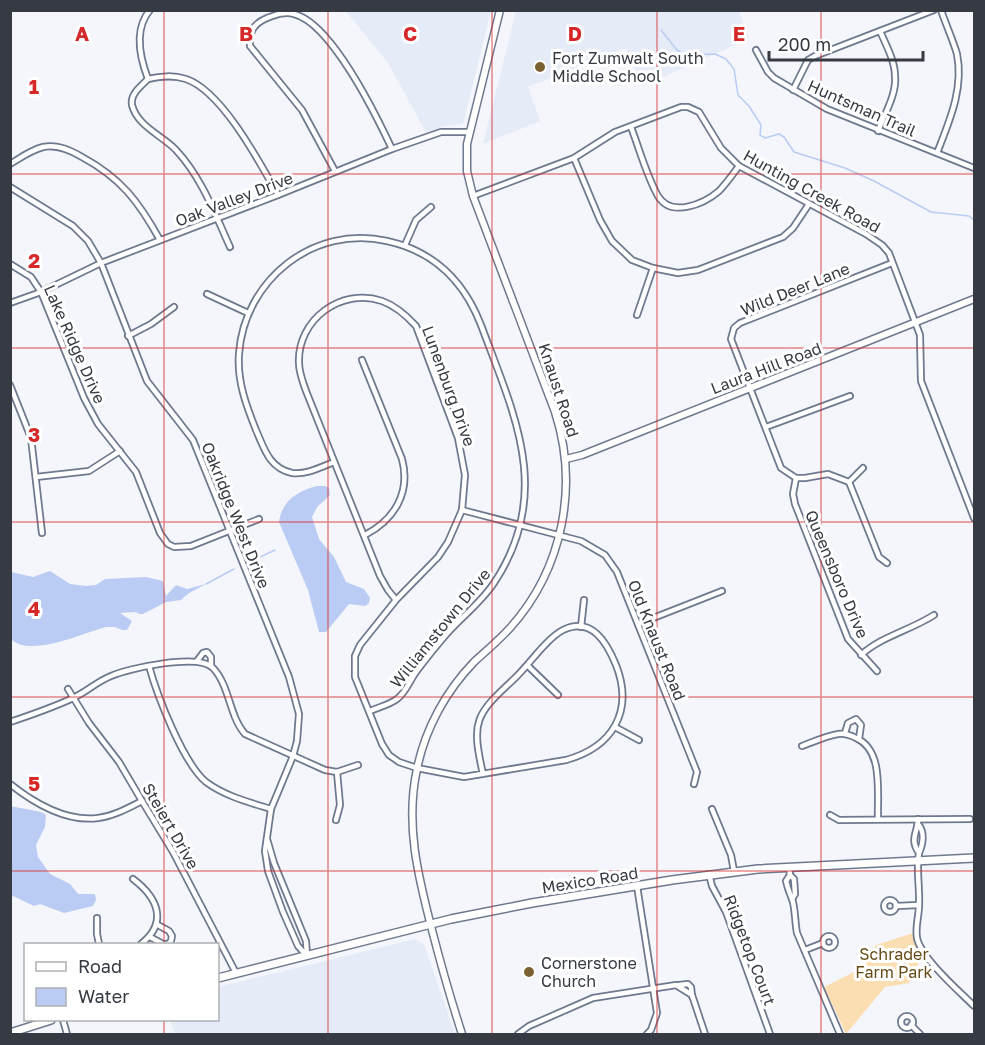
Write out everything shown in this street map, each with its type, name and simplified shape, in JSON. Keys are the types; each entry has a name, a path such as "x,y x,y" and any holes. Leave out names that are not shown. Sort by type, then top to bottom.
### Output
{"main road":[{"name":"Knaust Road","path":"462,1035 430,925 418,874 413,843 412,808 417,768 430,728 441,705 466,671 526,609 547,570 559,535 566,499 566,459 558,421 473,196 466,165 469,132 500,10"},
{"name":"Laura Hill Road","path":"566,459 582,455 975,299"},
{"name":"Mexico Road","path":"219,978 512,907 709,874 918,857 975,858"},
{"path":"12,1030 47,1021"}],"street":[{"path":"148,79 140,59 139,39 146,15 150,10"},
{"path":"793,90 808,60 934,10"},
{"path":"937,153 951,117 958,90 956,52 941,10"},
{"path":"335,171 302,110 250,46 249,34 257,23 268,17 293,13 306,19 317,28 350,70 375,112 392,149"},
{"path":"878,131 896,78 894,66 880,31"},
{"name":"Huntsman Trail","path":"756,50 768,72 793,90 827,109 975,168"},
{"path":"230,247 204,189 176,150 141,121 134,112 131,101 136,90 148,79 174,76 188,80 214,100 247,141 278,195"},
{"name":"Hunting Creek Road","path":"473,196 574,158 615,132 681,107 694,108 706,120 721,148 739,166 882,244 889,253 916,324 921,345 919,362 921,381 975,518"},
{"path":"631,127 658,196 668,206 684,208 710,197 719,191 739,166"},
{"name":"Oak Valley Drive","path":"10,303 41,292 101,263 392,149 441,132 459,130 469,132"},
{"path":"10,165 42,147 61,147 77,154 102,168 117,180 144,211 160,240"},
{"path":"574,158 600,220 612,241 632,260 653,268 678,273 698,270 764,245 788,233 809,204"},
{"name":"Oakridge West Drive","path":"10,187 73,226 88,241 101,263 147,381 193,440 289,677 296,700 299,725 293,756 271,809 265,851 268,871 292,935 307,956"},
{"path":"405,245 416,220 431,207"},
{"name":"Williamstown Drive","path":"334,462 309,472 290,472 277,467 266,454 245,401 239,372 241,337 248,313 266,282 280,268 312,248 354,237 377,238 405,245 442,267 459,285 474,308 513,411 520,436 525,483 520,525 504,567 482,599 441,640 400,696 370,711"},
{"name":"Wild Deer Lane","path":"750,388 732,345 734,328 740,323 892,263"},
{"name":"Lake Ridge Drive","path":"10,264 31,277 41,292 84,398 98,424 136,472 160,533 168,544 180,548 191,546 259,519"},
{"path":"637,315 653,268"},
{"path":"207,294 248,313"},
{"name":"Lunenburg Drive","path":"396,600 385,586 364,536 301,379 298,365 301,343 311,323 329,307 354,298 382,301 406,315 416,326 458,438 463,458 462,510 454,530 438,556 377,621 355,656 356,677 382,744 389,755 399,762 464,777 580,756 604,741 615,727"},
{"path":"128,336 174,308"},
{"path":"362,360 402,459 404,471 401,497 392,515 382,525 364,536"},
{"path":"10,385 31,438 42,533"},
{"path":"750,388 781,468 796,478 828,474 849,482 879,557 887,563"},
{"path":"766,428 850,396"},
{"path":"36,477 89,471 120,451"},
{"path":"849,482 863,468"},
{"name":"Queensboro Drive","path":"796,478 793,494 795,504 848,639 877,671"},
{"name":"Old Knaust Road","path":"462,510 581,541 605,555 617,572 698,772 694,783"},
{"path":"638,624 722,591"},
{"path":"581,627 584,600"},
{"path":"861,655 880,642 917,627 934,615"},
{"path":"483,774 477,747 478,721 486,706 528,666 553,637 563,630 581,627 592,630 605,641 622,686 622,705 615,727 639,740"},
{"path":"197,661 203,653 207,652 211,657 211,666"},
{"path":"10,723 74,698 111,675 149,666 197,661 211,666 219,678 239,726 245,734 313,766 337,772 357,765"},
{"path":"149,666 182,751 196,772 224,792 271,809"},
{"path":"528,666 558,695"},
{"name":"Steiert Drive","path":"68,689 89,723 119,762 173,852 236,973"},
{"path":"845,733 848,723 856,719 861,725 860,739"},
{"path":"802,746 845,733 860,739 871,749 876,764 878,819"},
{"path":"336,820 340,805 337,772"},
{"path":"10,784 45,806 80,817 100,818 142,801"},
{"path":"712,809 731,855 734,871"},
{"path":"830,815 839,820 970,819"},
{"path":"918,821 914,830 918,857 919,905 916,928 918,944 926,957 975,1006"},
{"name":"Oakridge West Drive","path":"267,836 274,863 306,941 307,956"},
{"path":"789,867 790,875 786,881 792,899 794,921 840,1035"},
{"name":"Ridgetop Court","path":"709,874 712,886 726,912 770,1035"},
{"path":"133,879 151,894 156,907 156,924 150,937 143,943"},
{"path":"637,886 657,1013 647,1035"},
{"path":"896,906 919,905"},
{"path":"98,918 99,943"},
{"path":"156,924 169,931 172,936 171,942 167,943"},
{"path":"150,937 161,943"},
{"path":"805,950 824,943"},
{"path":"518,1035 529,1026 585,1001 679,985 692,996 705,1035"},
{"path":"911,1025 920,1035"}],"shaded area":[{"path":"346,11 491,11 463,124 445,126 426,132 388,63"},
{"name":"Fort Zumwalt South Middle School","path":"516,11 739,11 749,39 642,86 626,48 528,87 540,121 483,144"},
{"path":"415,939 424,944 455,1034 175,1034 170,1021 219,1021 219,987"}],"green space":[{"name":"Schrader Farm Park","path":"913,933 922,956 909,983 885,987 846,1034 824,987 862,968 876,945"}],"water":[{"path":"317,486 329,488 330,495 317,507 312,517 319,539 334,557 346,582 364,589 370,598 369,603 365,606 349,604 326,632 319,632 308,590 279,522 287,502 297,494"},
{"path":"50,571 70,584 86,586 96,585 105,579 146,577 163,581 166,596 176,585 187,589 206,584 181,600 166,602 143,614 120,613 132,621 127,630 106,627 43,645 20,644 11,639 11,572 33,577"},
{"path":"10,806 46,815 45,827 36,845 38,857 50,874 70,884 78,894 95,894 96,900 93,906 64,913 40,904 34,906 11,895"}],"waterway":[{"path":"661,30 677,50 685,55 715,54 726,59 734,69 738,95 749,106 761,125 760,135 765,138 779,134 784,137 794,152 845,168 931,212 969,216 974,220"},
{"path":"252,561 275,550"},
{"path":"206,584 234,569"}],"place":[{"name":"Fort Zumwalt South Middle School","path":"540,67"},
{"name":"Cornerstone Church","path":"529,972"}]}
